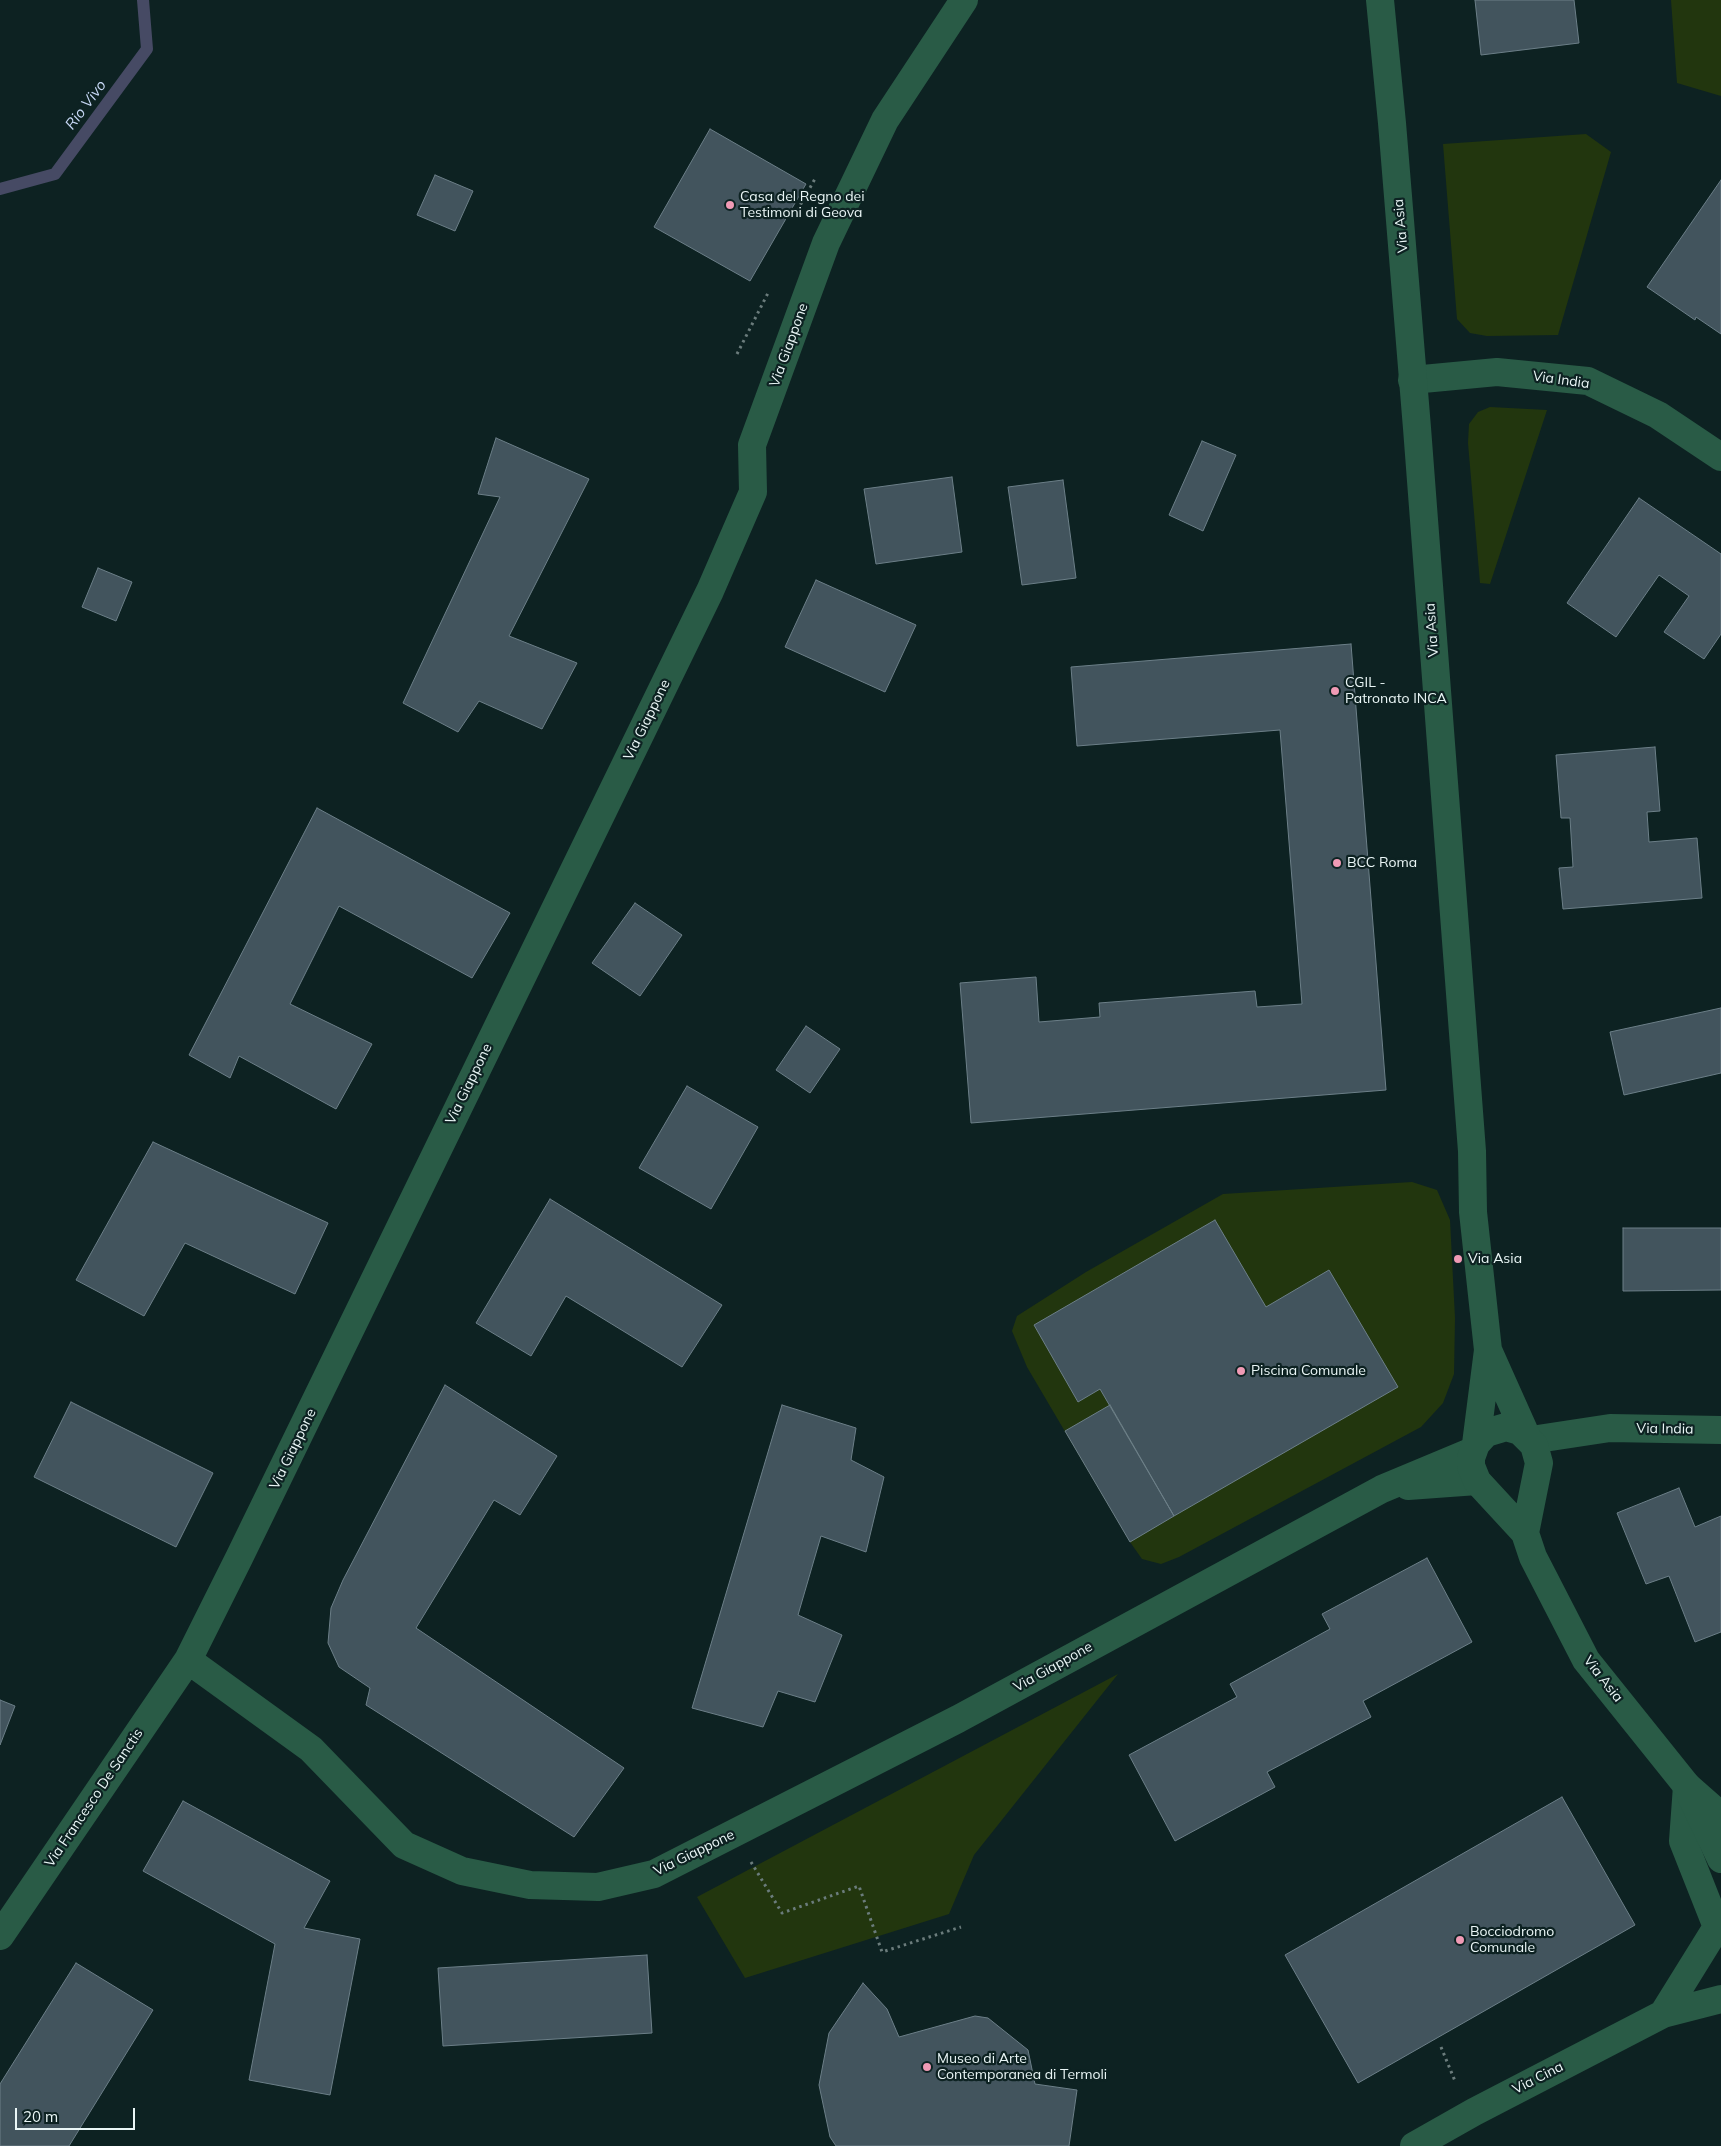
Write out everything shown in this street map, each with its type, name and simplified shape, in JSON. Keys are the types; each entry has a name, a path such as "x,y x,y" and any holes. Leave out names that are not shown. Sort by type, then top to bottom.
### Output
{"street":[{"name":"Via Giappone","path":"964,0 886,120 826,243 752,446 753,492 710,591 188,1660 311,1748 404,1844 462,1871 530,1885 598,1887 654,1874 958,1719 1382,1489 1474,1447"},
{"name":"Via Asia","path":"1380,0 1392,123 1472,1151 1473,1212 1488,1350 1471,1466 1479,1483 1525,1533"},
{"name":"Via India","path":"1412,380 1497,372 1588,381 1658,415 1721,457"},
{"name":"Via Asia","path":"1488,1350 1533,1452 1525,1533 1533,1557 1586,1660 1686,1786 1721,1816"},
{"path":"1474,1447 1486,1433 1499,1428 1513,1429 1533,1452 1529,1484 1514,1494 1497,1494 1479,1483"},
{"name":"Via India","path":"1533,1452 1610,1428 1721,1430"},
{"name":"Via Giappone","path":"1382,1489 1479,1483"},
{"name":"Via Francesco De Sanctis","path":"0,1936 188,1660"},
{"name":"Via Asia","path":"1686,1786 1721,1859"},
{"path":"1663,2014 1717,1927 1683,1841 1686,1786"},
{"name":"Via Cina","path":"1414,2146 1474,2112 1663,2014 1721,1999"}],"path":[{"path":"750,1860 782,1913 859,1886 882,1952 961,1927"},
{"path":"1441,2047 1453,2077"}],"green space":[{"path":"1671,0 1721,0 1721,96 1677,83"},
{"path":"1586,134 1611,152 1558,335 1487,336 1470,333 1457,319 1443,144"},
{"path":"1490,407 1547,410 1490,584 1480,583 1468,443 1469,424 1478,412"},
{"name":"Piscina Comunale","path":"1412,1182 1437,1190 1450,1220 1455,1318 1454,1374 1443,1403 1421,1427 1179,1557 1161,1564 1142,1559 1130,1542 1027,1367 1012,1331 1017,1316 1086,1272 1223,1194"},
{"path":"1118,1674 974,1855 949,1914 745,1978 697,1897"}],"building":[{"path":"1475,0 1574,0 1579,43 1481,55"},
{"name":"Casa del Regno dei Testimoni di Geova","path":"710,129 806,184 750,281 654,227"},
{"path":"435,175 473,191 455,231 417,215"},
{"path":"1721,180 1721,334 1696,317 1695,320 1647,287"},
{"path":"496,438 589,479 509,636 577,663 542,729 479,701 458,732 403,703 500,497 478,494"},
{"path":"1202,441 1236,455 1203,531 1169,515"},
{"path":"952,477 962,552 876,564 864,489"},
{"path":"1063,480 1076,578 1022,585 1008,487"},
{"path":"1639,498 1721,554 1721,634 1704,659 1664,632 1689,596 1659,575 1616,637 1567,603"},
{"path":"98,568 132,582 116,621 82,607"},
{"path":"816,580 916,625 885,692 785,647"},
{"path":"1351,644 1386,1090 971,1123 960,983 1036,977 1039,1022 1100,1017 1099,1003 1255,991 1257,1007 1302,1004 1280,730 1077,746 1071,667"},
{"path":"1655,747 1660,811 1647,812 1649,842 1697,838 1702,898 1563,909 1559,868 1573,867 1570,818 1561,818 1556,755"},
{"path":"317,808 510,913 472,978 339,906 290,1004 372,1044 336,1109 239,1056 230,1078 189,1055"},
{"path":"635,903 682,935 640,996 592,963"},
{"path":"1721,1008 1721,1073 1624,1095 1610,1032"},
{"path":"806,1026 840,1049 810,1093 776,1070"},
{"path":"687,1086 758,1127 711,1209 639,1168"},
{"path":"153,1142 328,1223 295,1294 185,1243 144,1316 76,1280"},
{"path":"550,1199 722,1305 682,1367 566,1296 531,1356 476,1323"},
{"path":"1215,1220 1266,1307 1329,1270 1398,1387 1174,1516 1100,1389 1078,1402 1034,1325"},
{"path":"1623,1228 1721,1228 1721,1290 1623,1291"},
{"path":"445,1385 557,1456 520,1515 494,1500 416,1628 624,1768 574,1837 366,1705 370,1688 339,1667 328,1643 331,1608 343,1580"},
{"path":"71,1402 213,1473 176,1547 34,1477"},
{"path":"782,1405 856,1428 851,1460 884,1477 866,1552 821,1536 798,1615 842,1635 815,1702 778,1691 763,1727 692,1708"},
{"path":"1110,1405 1174,1516 1130,1542 1065,1431"},
{"path":"1679,1488 1695,1527 1721,1516 1721,1632 1695,1642 1669,1576 1646,1584 1617,1513"},
{"path":"1427,1558 1472,1642 1363,1701 1371,1717 1267,1772 1275,1787 1175,1841 1129,1755 1237,1697 1230,1684 1330,1629 1322,1614"},
{"path":"0,1700 15,1706 0,1745"},
{"name":"Bocciodromo Comunale","path":"1562,1797 1635,1925 1358,2083 1285,1955"},
{"path":"183,1801 330,1881 304,1928 360,1939 330,2095 249,2080 275,1944 143,1871"},
{"path":"647,1955 652,2033 443,2046 438,1968"},
{"path":"76,1963 153,2010 69,2146 0,2146 0,2084"},
{"name":"Museo di Arte Contemporanea di Termoli","path":"863,1983 887,2009 899,2037 975,2016 988,2018 1028,2050 1035,2084 1077,2090 1069,2146 836,2146 830,2137 819,2085 829,2033"}],"waterway":[{"name":"Rio Vivo","path":"0,189 55,174 147,49 143,0"}],"place":[{"name":"Casa del Regno dei Testimoni di Geova","path":"730,205"},
{"name":"CGIL - Patronato INCA","path":"1335,691"},
{"name":"BCC Roma","path":"1337,863"},
{"name":"Via Asia","path":"1458,1259"},
{"name":"Piscina Comunale","path":"1241,1371"},
{"name":"Bocciodromo Comunale","path":"1460,1940"},
{"name":"Museo di Arte Contemporanea di Termoli","path":"927,2067"}]}
